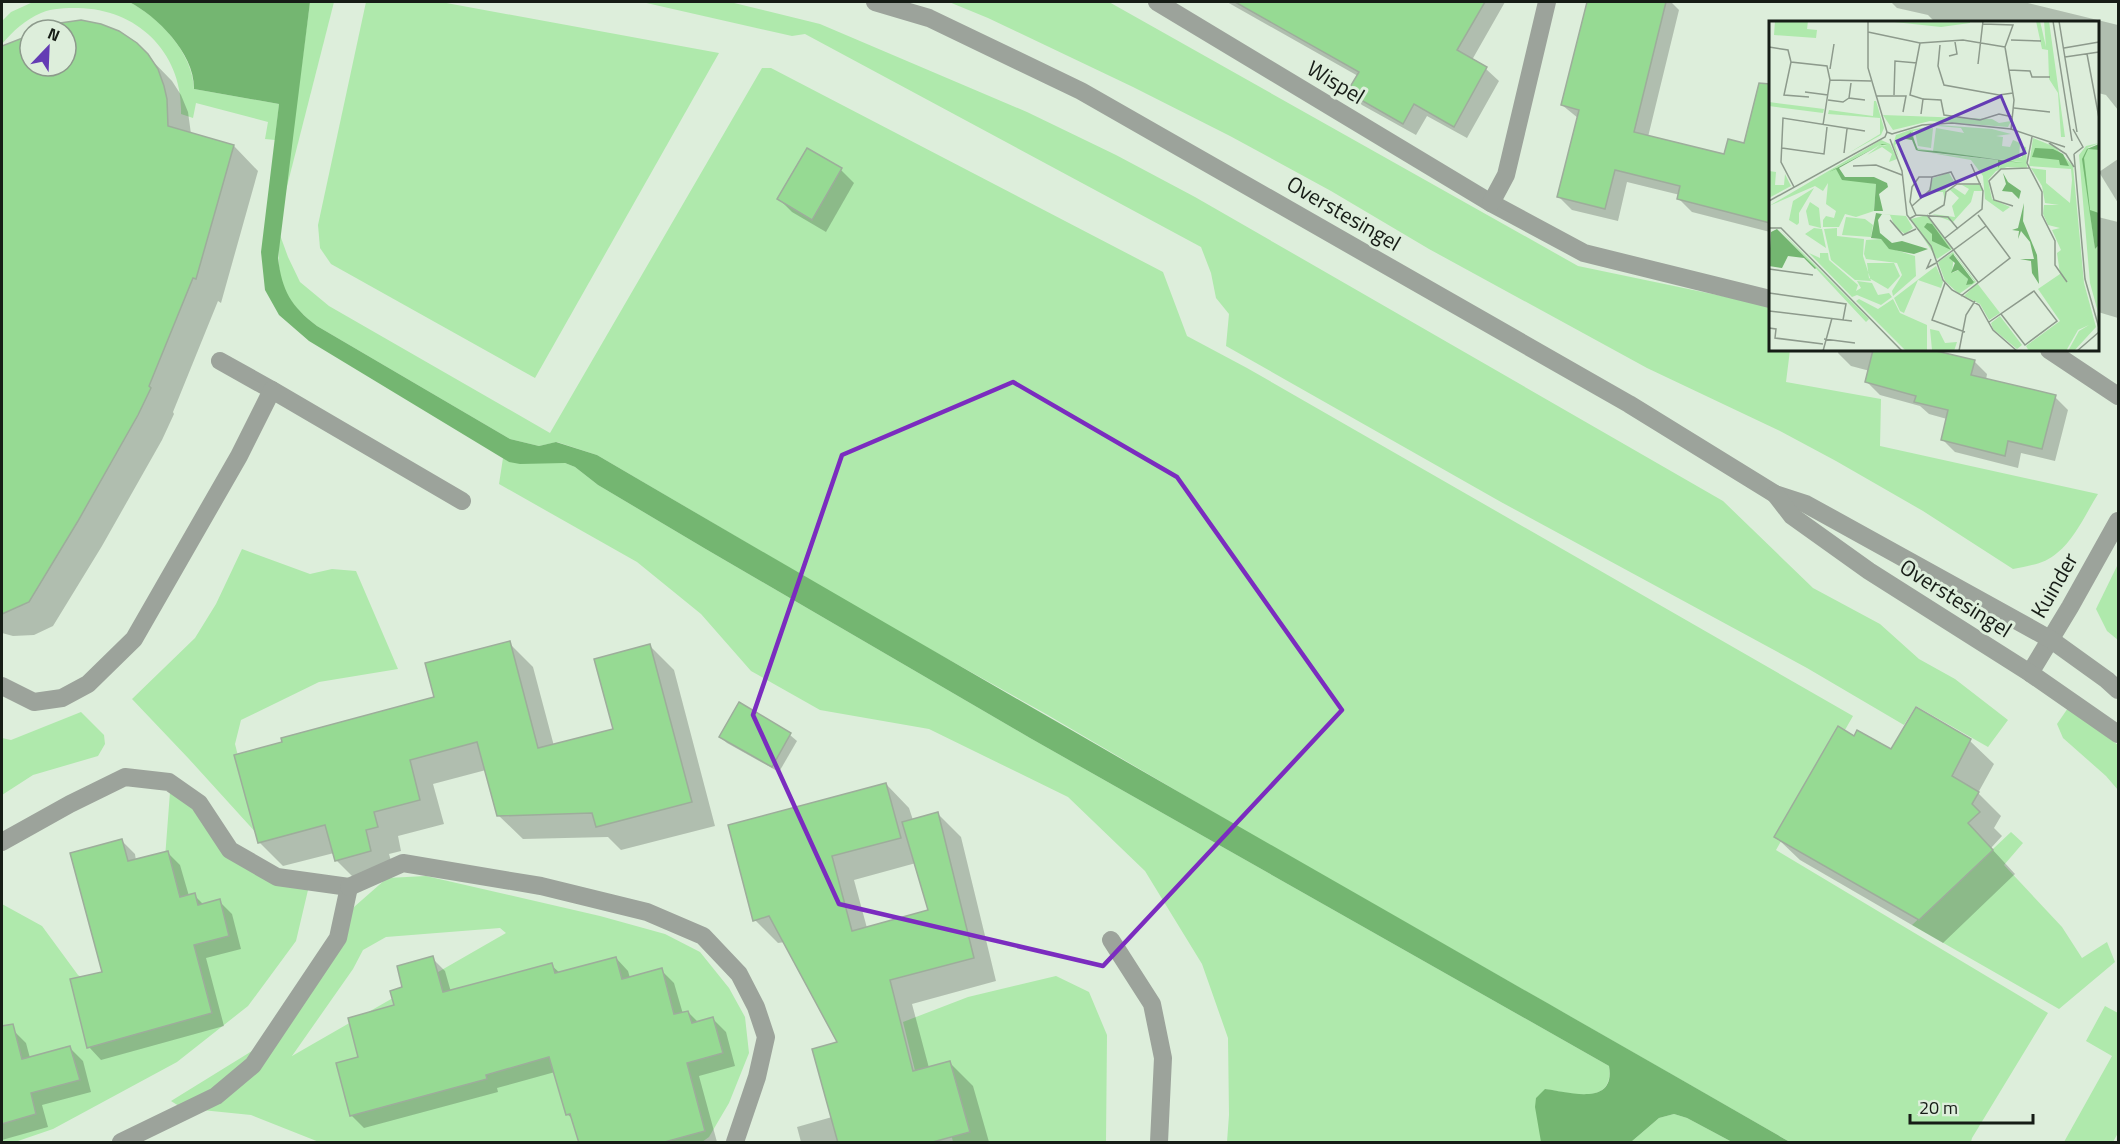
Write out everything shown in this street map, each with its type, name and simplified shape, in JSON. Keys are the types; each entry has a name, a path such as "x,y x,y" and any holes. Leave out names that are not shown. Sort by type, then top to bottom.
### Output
{"street":[{"name":"Overstesingel","path":"875,2 929,18 1081,91 1629,404 1775,494 1806,504 2050,639 2118,690"},
{"name":"Wispel","path":"1157,2 1491,203 1584,252 1769,299"},
{"path":"1491,203 1506,175 1547,2"},
{"path":"2050,351 2118,396"},
{"path":"220,362 462,501"},
{"path":"2,686 34,702 62,698 88,684 134,639 239,456 272,390"},
{"name":"Overstesingel","path":"1775,494 1792,516 1869,571 2030,673 2118,734"},
{"name":"Kuinder","path":"2030,673 2118,521"},
{"path":"2,842 70,804 125,777 169,782 199,803 230,850 277,878 349,888 403,863 541,886 647,912 703,936 739,974 756,1007 766,1037 757,1077 735,1143"},
{"path":"121,1143 216,1095 253,1065 338,938 349,888"},
{"path":"1111,940 1152,1004 1163,1058 1159,1143"}],"highlighted area":[{"path":"1013,382 1177,477 1342,710 1103,966 839,904 753,715 842,455"}],"shaded area":[{"path":"33,2 129,2 152,17 181,50 188,62 194,89 279,104 275,140 265,139 268,122 196,103 193,118 181,114 180,92 165,54 153,38 120,16 100,10 78,8 50,10 32,18 18,18 18,28 2,44 2,21 11,12"},
{"path":"129,2 310,2 278,258 282,280 289,297 300,312 317,326 510,439 539,446 556,442 597,455 1790,1142 1732,1142 1687,1118 1674,1114 1659,1118 1631,1142 1541,1142 1535,1107 1536,1098 1545,1089 1577,1094 1598,1092 1605,1087 1609,1079 1609,1066 1030,738 598,485 575,467 565,463 520,464 509,462 309,341 279,315 265,290 261,252 279,104 194,89 193,76 181,50 162,26"},
{"path":"310,2 334,2 284,198"},
{"path":"366,2 441,2 719,53 535,378 331,264 320,248 318,225"},
{"path":"642,2 730,2 820,24 1027,112 1116,155 1195,197 1723,501 1813,588 1880,624 1919,659 1955,679 2008,720 1988,747 1916,706 1904,725 1807,668 1501,502 1226,346 1229,314 1216,298 1211,273 1201,247 805,34 792,36"},
{"path":"949,2 1109,2 1578,266 1769,306 1769,351 1790,351 1786,382 1881,399 1880,446 2098,494 2075,533 2057,553 2042,562 2013,569 1923,511 1836,461 1780,431 1647,368 1429,249 1331,191 1230,136 988,18"},
{"path":"762,68 771,68 1163,272 1187,336 1247,368 1853,716 1776,850 2048,1013 1971,1142 1790,1142 1235,825 1046,714 892,628 597,455 557,442 539,446 510,439 317,326 296,307 284,287 279,264 280,235 300,282 329,306 550,433"},
{"path":"503,458 509,462 565,463 575,467 598,485 1030,738 1609,1066 1609,1079 1605,1087 1598,1092 1588,1094 1545,1089 1541,1142 1227,1142 1228,1038 1202,964 1145,871 1068,797 929,729 820,710 751,671 701,614 637,562 499,484"},
{"path":"242,549 310,574 332,569 356,571 398,669 319,682 241,720 235,744 258,835 132,699 195,638 216,604"},
{"path":"2118,564 2118,640 2107,631 2096,609"},
{"path":"2068,708 2118,745 2118,790 2106,776 2063,738 2057,724"},
{"path":"81,712 104,735 105,744 98,756 33,775 2,795 2,738 11,740"},
{"path":"171,779 228,855 308,890 296,941 248,1006 177,1062 53,1129 15,1142 2,1142 2,904 42,926 78,975 100,990 154,1003"},
{"path":"2011,832 2023,843 2004,865 2062,927 2082,958 2107,942 2115,962 2059,1009 1912,925"},
{"path":"426,876 600,916 665,934 700,952 729,988 745,1017 749,1053 729,1103 709,1137 702,1142 319,1142 251,1115 182,1108 171,1101 260,1046 315,972 354,907 387,878","holes":["500,928 506,933 292,1056 353,969 363,950 386,937"]},
{"path":"1056,976 1089,992 1107,1035 1106,1142 953,1142 941,1091 921,1095 903,1022 968,997"},
{"path":"2105,1006 2118,1013 2118,1133 2113,1142 2064,1142 2112,1056 2086,1041"},
{"path":"1674,1114 1687,1118 1732,1142 1631,1142 1659,1118"}],"building":[{"path":"1235,2 1485,2 1457,50 1487,67 1454,127 1414,104 1403,124 1347,92 1359,72"},
{"path":"1587,2 1666,2 1634,132 1724,154 1728,139 1744,143 1759,83 1769,84 1769,223 1677,199 1680,186 1615,170 1605,209 1557,197 1579,110 1561,105"},
{"path":"78,20 101,24 119,31 148,54 158,69 164,86 168,126 234,145 196,279 193,278 149,386 151,388 138,415 29,602 2,614 2,46 18,40 18,78 78,78"},
{"path":"807,148 842,168 812,220 777,199"},
{"path":"1873,351 1936,351 1975,360 1971,375 2056,395 2042,449 2008,441 2005,456 1941,440 1948,410 1914,402 1916,396 1865,382"},
{"path":"510,641 538,748 613,729 594,659 650,644 692,802 596,827 592,813 497,816 477,742 410,760 420,800 374,812 378,827 366,830 371,851 335,861 325,825 258,843 234,755 282,742 281,738 434,697 425,663"},
{"path":"739,702 791,733 772,767 719,737"},
{"path":"1916,707 1971,739 1952,776 1979,792 1972,804 1980,812 1968,823 1993,850 1919,920 1774,837 1838,726 1854,736 1857,730 1891,749"},
{"path":"886,783 901,838 832,856 852,931 928,910 902,822 938,812 974,958 890,980 913,1071 950,1061 970,1132 929,1143 838,1143 812,1049 837,1042 769,916 753,921 728,825"},
{"path":"122,839 128,861 168,851 180,897 195,893 198,905 220,899 229,936 194,945 212,1013 87,1048 70,979 102,972 70,853"},
{"path":"433,956 443,992 552,963 555,973 616,957 622,979 662,968 674,1014 688,1011 692,1023 713,1017 723,1053 687,1063 705,1131 661,1143 579,1143 570,1114 566,1115 549,1057 486,1075 487,1079 350,1116 336,1063 358,1057 348,1018 394,1005 390,991 402,987 397,966"},
{"path":"13,1024 22,1059 70,1046 80,1080 31,1093 36,1114 2,1124 2,1026"}]}
